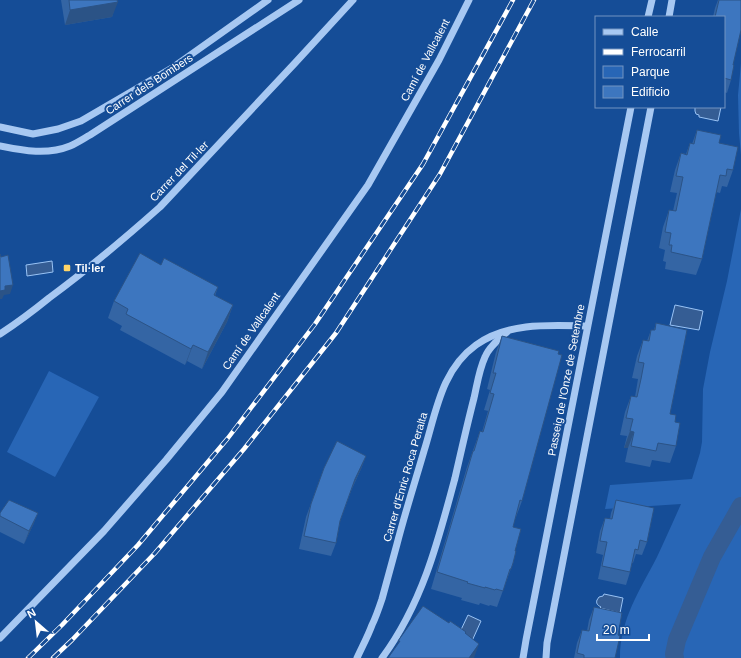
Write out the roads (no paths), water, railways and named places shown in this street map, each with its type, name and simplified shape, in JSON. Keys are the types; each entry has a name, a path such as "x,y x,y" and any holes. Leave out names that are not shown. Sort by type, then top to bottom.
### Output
{"street":[{"path":"0,127 33,134 58,129 81,121 172,68 268,0"},
{"name":"Carrer dels Bombers","path":"0,146 21,150 48,152 70,146 90,136 299,0"},
{"name":"Carrer del Til·ler","path":"0,334 13,326 74,280 160,207 352,0"},
{"name":"Camí de Vallcalent","path":"0,638 104,531 166,460 222,392 368,185 439,60 469,0"},
{"path":"648,16 652,0"},
{"path":"669,16 672,0"},
{"name":"Passeig de l'Onze de Setembre","path":"523,658 631,108"},
{"path":"546,658 548,636 651,108"},
{"name":"Carrer d'Enric Roca Peralta","path":"357,658 372,626 382,599 408,502 426,446 435,411 448,377 456,364 476,344 494,335 510,330 528,326 588,326"},
{"name":"Carrer d'Enric Roca Peralta","path":"382,658 393,644 409,616 422,589 434,554 485,356 496,342 510,330"}],"waterway":[{"path":"675,658 674,654 677,640 712,557 741,506"}],"railway":[{"path":"28,658 62,625 138,545 228,438 315,324 423,164 513,0"},
{"path":"53,658 155,553 244,449 336,333 440,174 534,0"}],"place":[{"name":"Til·ler","path":"67,268"}]}
